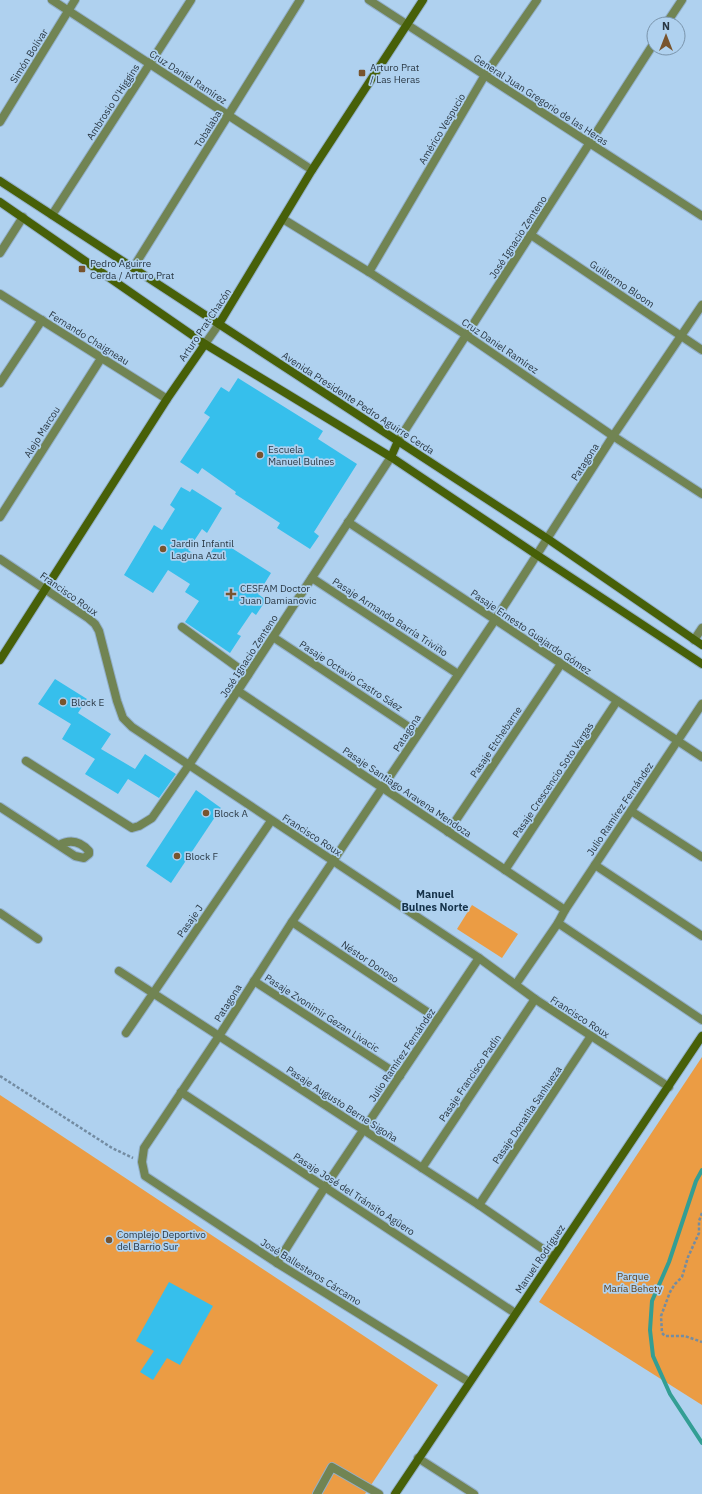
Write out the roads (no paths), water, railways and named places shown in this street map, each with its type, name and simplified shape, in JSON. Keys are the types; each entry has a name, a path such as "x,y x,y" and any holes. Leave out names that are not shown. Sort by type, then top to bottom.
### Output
{"main road":[{"name":"Arturo Prat Chacón","path":"219,324 312,170 424,0"},
{"name":"Avenida Presidente Pedro Aguirre Cerda","path":"0,181 548,539 702,645"},
{"path":"0,202 24,217 205,344 391,457 702,664"},
{"name":"Arturo Prat Chacón","path":"0,660 167,399 205,344"},
{"path":"391,457 398,441"},
{"name":"Manuel Rodríguez","path":"395,1494 468,1382 702,1036"}],"street":[{"name":"Cruz Daniel Ramírez","path":"52,0 312,170"},
{"name":"Simón Bolívar","path":"0,122 75,0"},
{"name":"Ambrosio O'Higgins","path":"52,215 191,0"},
{"name":"Tobalaba","path":"133,268 300,0"},
{"name":"General Juan Gregorio de las Heras","path":"369,0 702,216"},
{"name":"Américo Vespucio","path":"369,272 485,75 537,0"},
{"path":"671,16 682,0"},
{"name":"José Ignacio Zenteno","path":"398,441 646,55"},
{"path":"0,253 24,217"},
{"name":"Cruz Daniel Ramírez","path":"283,220 369,272 466,335 613,436 702,494"},
{"name":"Guillermo Bloom","path":"531,236 702,350"},
{"name":"Fernando Chaigneau","path":"0,294 167,399"},
{"name":"Patagona","path":"144,1176 142,1162 144,1148 219,1036 292,922 495,620 613,436 702,305"},
{"path":"0,383 42,320"},
{"name":"Arturo Prat Chacón","path":"205,344 219,324"},
{"name":"Alejo Marcou","path":"0,517 102,357"},
{"name":"José Ignacio Zenteno","path":"26,761 132,828 139,826 152,818 238,691 391,457"},
{"name":"Pasaje Ernesto Guajardo Gómez","path":"348,522 702,757"},
{"name":"Francisco Roux","path":"0,559 95,624 99,631 113,687 123,718 132,727 271,821 479,958 535,999 668,1087"},
{"name":"Pasaje Armando Barría Triviño","path":"312,578 458,674"},
{"path":"182,627 248,675"},
{"path":"694,640 702,628"},
{"name":"Pasaje Octavio Castro Sáez","path":"273,637 418,733"},
{"name":"Pasaje Etchebarne","path":"448,832 561,664"},
{"name":"Pasaje Santiago Aravena Mendoza","path":"238,691 565,910"},
{"name":"Pasaje Crescencio Soto Vargas","path":"505,870 618,702"},
{"name":"Julio Ramírez Fernández","path":"516,984 702,704"},
{"path":"0,807 59,845"},
{"path":"631,811 702,857"},
{"name":"Pasaje J","path":"126,1032 271,821"},
{"path":"595,865 702,936"},
{"path":"0,913 38,938"},
{"name":"Néstor Donoso","path":"292,922 438,1019"},
{"path":"558,922 702,1020"},
{"name":"Julio Ramírez Fernández","path":"277,1263 325,1187 479,958"},
{"name":"Pasaje Augusto Berne Sigoña","path":"118,971 364,1129 553,1256"},
{"name":"Pasaje Zvonimir Gezan Livacic","path":"254,981 400,1076"},
{"name":"Pasaje Francisco Padín","path":"422,1168 535,999"},
{"name":"Pasaje Donatila Sanhueza","path":"479,1205 592,1036"},
{"name":"Pasaje José del Tránsito Agüero","path":"181,1092 515,1313"},
{"name":"José Ballesteros Cárcamo","path":"144,1176 277,1263 468,1382"},
{"path":"418,1458 474,1494"},
{"path":"316,1494 332,1467 379,1494"}],"waterway":[{"path":"702,1170 696,1181 669,1262 652,1301 650,1330 653,1356 670,1394 702,1443"}],"place":[{"name":"Arturo Prat / Las Heras","path":"362,73"},
{"name":"Pedro Aguirre Cerda / Arturo Prat","path":"82,269"},
{"name":"Escuela Manuel Bulnes","path":"260,455"},
{"name":"Jardin Infantil Laguna Azul","path":"163,549"},
{"name":"CESFAM Doctor Juan Damianovic","path":"231,594"},
{"name":"Block E","path":"63,702"},
{"name":"Block A","path":"206,813"},
{"name":"Block F","path":"177,856"},
{"name":"Complejo Deportivo del Barrio Sur","path":"109,1240"}],"district":[{"name":"Manuel Bulnes Norte","path":"435,900"}],"park label":[{"name":"Parque María Behety","path":"633,1282"}]}
